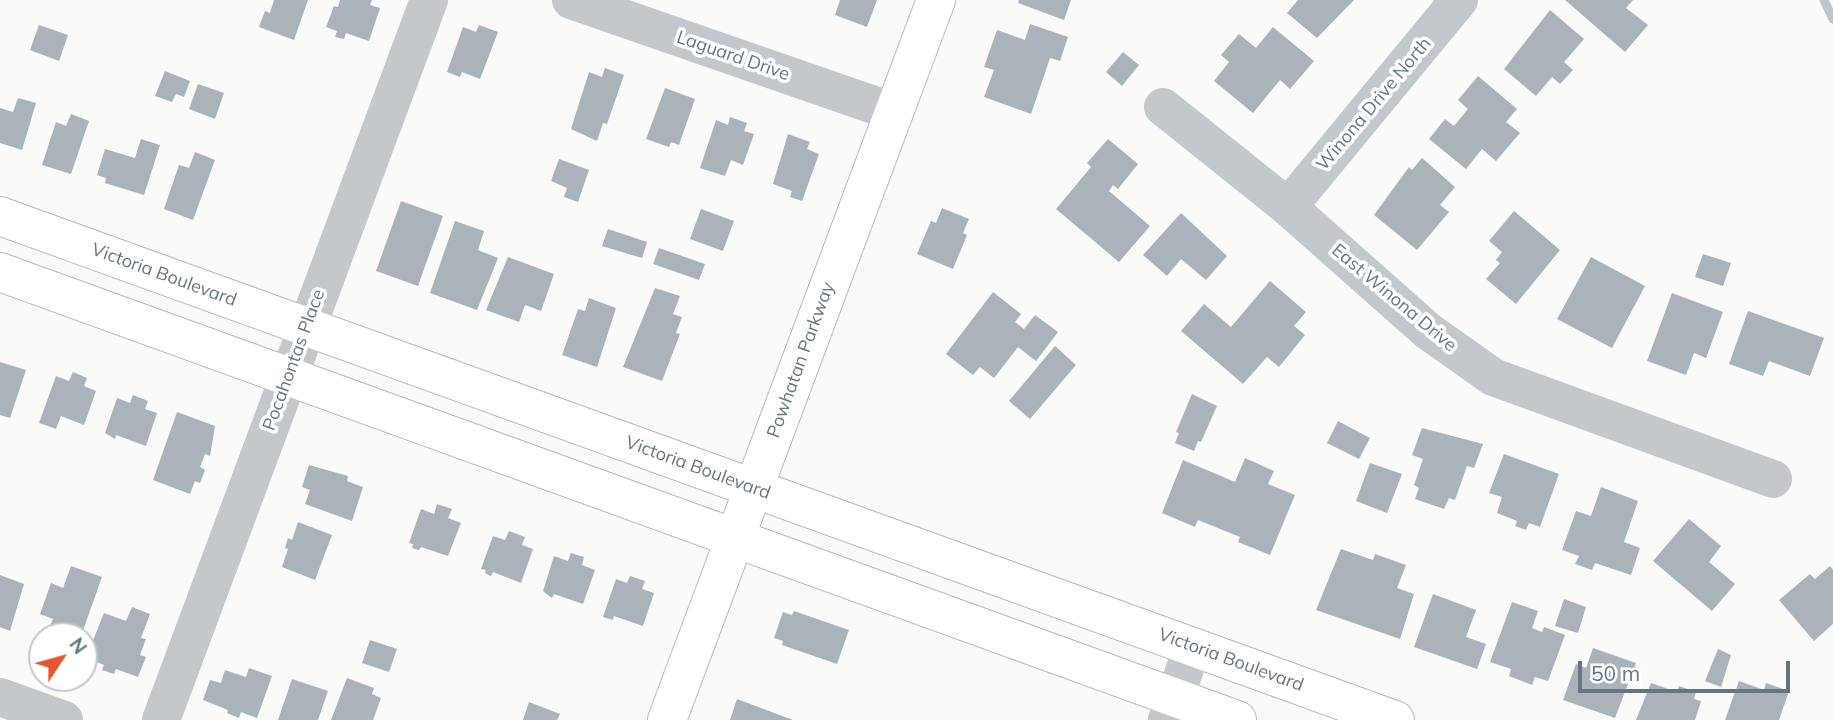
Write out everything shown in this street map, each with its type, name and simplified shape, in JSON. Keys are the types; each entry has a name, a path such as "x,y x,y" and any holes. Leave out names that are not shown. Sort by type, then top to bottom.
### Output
{"main road":[{"name":"Powhatan Parkway","path":"667,720 936,0"},
{"name":"Victoria Boulevard","path":"0,216 1395,720"},
{"path":"0,272 736,538 1171,709 1237,720"}],"street":[{"name":"Pocahontas Place","path":"161,720 429,0"},
{"name":"Laguard Drive","path":"572,0 894,112"},
{"name":"Winona Drive North","path":"1288,207 1459,0"},
{"name":"East Winona Drive","path":"1163,107 1288,207 1428,331 1493,377 1773,480"},
{"path":"1171,709 1193,646"},
{"path":"0,697 64,720"}],"building":[{"path":"274,0 308,0 294,40 259,27 265,11 270,13"},
{"path":"340,0 372,0 370,5 380,8 369,41 346,33 344,39 335,37 337,31 326,27 334,6 338,7"},
{"path":"840,0 877,0 867,27 835,15"},
{"path":"1019,0 1071,0 1064,20 1018,3"},
{"path":"1298,0 1354,0 1317,38 1287,13"},
{"path":"1565,0 1633,0 1626,8 1648,25 1625,52"},
{"path":"1550,10 1584,39 1564,62 1573,70 1560,84 1552,77 1536,96 1504,69"},
{"path":"1030,24 1068,37 1060,61 1050,58 1031,114 984,97 994,70 984,67 997,30 1025,40"},
{"path":"39,25 68,35 59,61 30,50"},
{"path":"479,25 498,32 480,79 462,72 460,77 447,72 463,27 476,32"},
{"path":"1273,27 1314,61 1290,89 1280,80 1253,113 1214,81 1229,62 1221,55 1239,34 1256,48"},
{"path":"1123,52 1139,65 1122,86 1106,72"},
{"path":"605,68 624,75 607,124 603,123 597,141 571,129 589,72 602,77"},
{"path":"165,71 190,81 184,97 176,94 172,102 155,96"},
{"path":"1478,76 1517,109 1506,122 1520,133 1496,161 1482,149 1466,169 1429,139 1445,119 1454,126 1468,109 1458,100"},
{"path":"198,84 224,93 215,119 189,109"},
{"path":"665,88 695,99 679,145 671,142 669,147 646,139"},
{"path":"18,98 36,103 22,150 0,143 0,108 13,112"},
{"path":"71,114 89,121 71,174 42,165 56,122 66,126"},
{"path":"730,117 747,123 744,131 754,134 743,165 731,160 725,176 700,168 716,120 728,125"},
{"path":"788,134 810,142 807,149 819,154 802,201 790,197 792,191 773,184"},
{"path":"141,139 160,145 144,195 105,183 106,178 97,175 105,149 135,158"},
{"path":"1108,139 1138,164 1118,189 1113,185 1109,191 1150,226 1119,262 1056,209 1091,167 1087,163"},
{"path":"195,152 215,160 193,220 164,209 179,165 189,168"},
{"path":"1422,158 1455,187 1440,205 1449,212 1417,250 1374,215 1409,167 1412,170"},
{"path":"559,159 589,170 578,202 564,197 567,188 551,181"},
{"path":"401,201 443,216 418,286 376,271"},
{"path":"942,208 969,219 963,233 967,235 953,269 917,254 931,221 936,223"},
{"path":"701,209 734,221 723,251 690,239"},
{"path":"1514,211 1560,250 1516,304 1486,279 1500,263 1496,260 1502,252 1489,241"},
{"path":"1181,213 1227,256 1206,280 1181,259 1167,276 1143,255"},
{"path":"455,221 484,231 478,250 498,258 477,310 430,293"},
{"path":"608,229 647,242 642,258 602,246"},
{"path":"659,248 705,264 699,280 653,264"},
{"path":"1703,254 1731,263 1723,286 1695,277"},
{"path":"508,257 554,274 541,311 525,305 519,322 486,310"},
{"path":"1591,257 1645,286 1612,348 1557,319"},
{"path":"1270,281 1306,312 1294,326 1305,335 1279,367 1267,357 1243,384 1181,331 1204,304 1231,327"},
{"path":"655,288 680,296 673,314 682,317 676,333 680,334 662,381 623,367"},
{"path":"993,292 1021,314 1015,322 1024,329 1035,315 1058,332 1036,361 1018,347 994,378 980,367 973,375 946,354"},
{"path":"1672,293 1723,312 1706,358 1694,353 1686,375 1647,361"},
{"path":"589,298 616,308 597,367 562,355 578,309 585,311"},
{"path":"1748,311 1824,338 1810,376 1769,361 1763,376 1729,364"},
{"path":"1055,346 1076,365 1030,419 1009,401"},
{"path":"0,362 26,370 10,418 0,415"},
{"path":"73,372 87,378 84,386 96,391 84,425 61,416 56,429 39,423 56,376 69,381"},
{"path":"1192,394 1217,406 1201,442 1198,441 1194,451 1175,443 1179,433 1176,432"},
{"path":"133,395 148,401 145,409 157,413 146,446 116,435 115,439 105,433 117,398 130,403"},
{"path":"177,412 215,426 210,456 205,454 200,467 205,470 200,483 195,481 190,494 153,480"},
{"path":"1338,421 1370,438 1359,459 1327,443"},
{"path":"1422,428 1483,444 1474,468 1467,466 1455,500 1449,498 1444,509 1415,499 1419,488 1414,485 1423,459 1412,455"},
{"path":"1504,454 1559,474 1540,527 1529,523 1526,530 1515,526 1517,521 1497,513 1502,497 1489,493"},
{"path":"1245,458 1274,471 1268,484 1295,495 1270,555 1238,542 1240,537 1198,520 1195,527 1162,513 1183,460 1235,482"},
{"path":"1370,463 1402,474 1387,513 1356,501"},
{"path":"309,465 348,476 347,481 363,487 352,521 305,504 310,490 302,487"},
{"path":"1601,487 1638,501 1624,542 1640,548 1631,575 1595,563 1592,570 1575,564 1579,556 1562,550 1576,511 1591,516"},
{"path":"437,504 452,509 448,518 461,523 448,556 421,547 419,550 412,548 413,544 409,543 421,509 434,514"},
{"path":"1689,519 1721,546 1709,562 1735,584 1712,611 1653,561"},
{"path":"298,522 332,535 315,580 282,567 288,549 285,548 288,538 292,540"},
{"path":"509,531 525,537 522,545 533,549 521,583 493,572 491,576 481,569 493,536 505,540"},
{"path":"1341,549 1373,560 1375,554 1406,565 1397,588 1414,594 1400,639 1316,610"},
{"path":"571,553 584,557 582,565 595,570 583,604 554,594 552,598 543,591 554,556 568,561"},
{"path":"71,566 102,577 86,622 52,622 53,619 40,614 51,583 63,588"},
{"path":"1830,566 1833,570 1833,624 1814,641 1779,600 1810,574 1815,579"},
{"path":"0,575 24,584 10,631 0,627"},
{"path":"630,576 645,581 642,589 654,593 643,626 614,616 613,620 603,617 616,579 627,583"},
{"path":"1433,594 1476,610 1466,637 1486,644 1477,669 1414,647"},
{"path":"1564,599 1586,607 1578,633 1555,626"},
{"path":"1512,602 1538,611 1532,628 1542,632 1544,627 1565,635 1548,681 1535,677 1532,685 1509,676 1511,669 1490,662"},
{"path":"132,607 150,614 141,638 146,639 140,655 146,657 138,677 116,669 114,674 102,670 104,665 98,663 98,628 104,613 126,621"},
{"path":"794,611 849,630 837,664 782,645 783,641 774,638 783,612 792,615"},
{"path":"370,640 397,649 389,672 362,663"},
{"path":"1593,648 1636,663 1615,718 1563,700 1576,664 1586,668"},
{"path":"1718,649 1731,655 1721,687 1705,681"},
{"path":"249,668 272,676 257,718 241,712 239,718 227,713 228,710 203,700 210,680 221,683 225,670 246,677"},
{"path":"347,678 374,688 372,694 381,698 373,720 331,720"},
{"path":"292,679 328,691 318,720 278,720"},
{"path":"1739,681 1764,690 1766,683 1789,691 1779,720 1725,720"},
{"path":"1651,683 1677,692 1679,686 1696,692 1694,699 1701,701 1695,720 1636,720"},
{"path":"737,699 793,720 730,720"},
{"path":"529,702 560,714 557,720 523,720"}],"waterway":[{"path":"1824,0 1833,19"}]}
